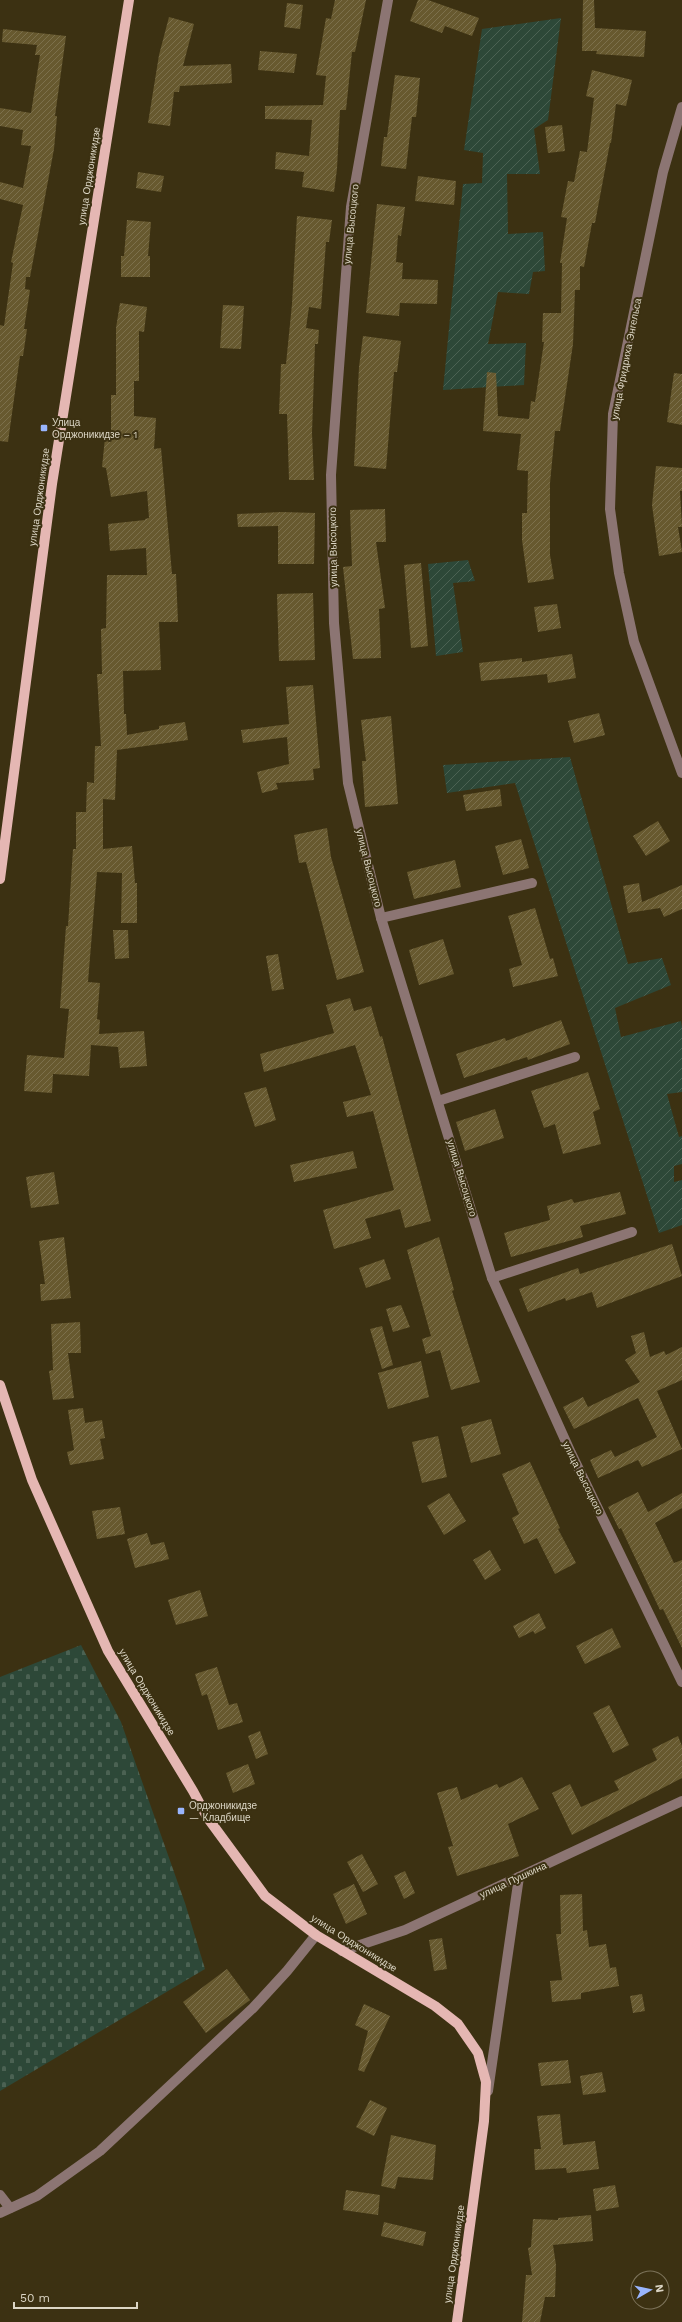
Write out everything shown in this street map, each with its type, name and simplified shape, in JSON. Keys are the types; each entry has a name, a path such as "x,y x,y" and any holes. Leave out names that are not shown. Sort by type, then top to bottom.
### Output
{"main road":[{"name":"улица Орджоникидзе","path":"0,879 52,484 129,0"},
{"name":"улица Орджоникидзе","path":"0,1385 32,1480 108,1651 193,1791 207,1817 265,1896 316,1934 342,1951 435,2006 458,2024 478,2053 486,2082 484,2121 457,2322"}],"street":[{"name":"улица Высоцкого","path":"388,0 351,207 331,475 334,623 348,783 381,918 492,1278 571,1453 682,1682"},
{"name":"улица Фридриха Энгельса","path":"682,107 663,172 613,414 610,509 619,573 634,642 682,773"},
{"path":"381,918 532,883"},
{"path":"438,1101 575,1057"},
{"path":"492,1278 632,1232"},
{"name":"улица Пушкина","path":"342,1951 405,1930 682,1801"},
{"path":"484,2121 519,1877"},
{"path":"0,2213 37,2196 100,2151 253,2008 287,1971 316,1934"},
{"path":"0,2195 10,2208"}],"green space":[{"path":"561,18 548,120 534,129 540,174 507,174 508,234 543,232 545,271 533,272 529,294 498,292 488,344 526,343 524,385 443,390 463,184 482,183 483,153 464,150 482,29"},
{"path":"468,560 475,581 453,583 463,652 436,656 428,564"},
{"path":"570,757 628,964 662,958 671,985 615,1008 621,1037 681,1021 682,1092 667,1094 679,1137 682,1136 682,1164 674,1166 674,1182 682,1180 682,1225 659,1233 515,783 447,793 443,765"},
{"path":"81,1645 121,1722 185,1903 205,1969 0,2091 0,1677"}],"building":[{"path":"335,0 366,0 355,52 352,52 346,110 340,110 337,169 334,192 302,187 304,172 275,169 276,152 309,156 312,120 265,119 265,106 323,105 326,76 316,75 326,18 331,19"},
{"path":"418,0 428,0 479,18 472,36 445,26 442,33 410,21"},
{"path":"583,0 594,0 595,28 646,31 644,57 596,54 597,51 582,51"},
{"path":"287,3 303,5 300,29 284,27"},
{"path":"169,17 194,24 183,66 231,64 232,83 180,86 179,92 174,92 170,126 148,123 159,55"},
{"path":"3,29 66,36 55,116 57,116 54,149 30,277 26,277 25,289 30,290 24,329 27,329 23,356 20,356 8,442 0,441 0,325 4,326 13,263 11,262 23,205 0,199 0,182 23,188 31,146 21,145 23,130 0,126 0,108 31,113 40,55 35,55 37,45 2,42"},
{"path":"260,51 297,54 294,73 258,70"},
{"path":"592,70 632,80 626,106 616,104 611,143 595,223 592,223 584,267 580,266 580,290 575,290 573,344 560,431 555,431 550,483 550,555 554,579 528,583 522,540 522,513 527,513 528,471 517,470 521,434 483,431 487,372 496,373 498,416 529,419 531,401 535,402 544,342 542,342 543,313 561,313 562,263 560,263 567,218 561,217 568,181 574,182 580,151 587,152 594,98 586,96"},
{"path":"395,75 420,78 416,117 412,117 406,169 381,166 384,137 387,137"},
{"path":"562,125 565,151 548,153 545,127"},
{"path":"138,172 164,176 161,192 136,188"},
{"path":"418,176 456,181 454,205 415,201"},
{"path":"377,204 405,207 401,236 398,235 396,262 403,263 402,279 438,280 437,304 400,303 399,316 366,313"},
{"path":"297,216 332,220 329,242 326,242 321,309 309,307 306,328 319,330 318,344 315,344 312,433 314,480 289,480 287,414 279,414 281,364 286,364 292,304"},
{"path":"127,220 151,222 148,256 150,256 150,277 121,277 121,256 124,256"},
{"path":"120,303 147,307 144,332 139,331 139,381 134,381 134,416 156,418 154,449 161,448 172,574 176,574 178,622 159,622 161,670 123,671 124,714 126,714 127,735 159,729 159,726 185,722 188,740 117,750 115,800 103,799 103,849 132,846 135,883 137,883 137,923 121,923 122,873 97,872 88,982 100,983 97,1019 100,1020 99,1034 144,1031 147,1066 120,1068 118,1047 91,1045 89,1076 53,1074 52,1093 24,1091 27,1055 64,1058 69,1009 60,1008 66,926 68,926 73,849 76,849 76,812 86,812 87,782 94,783 95,746 101,746 97,674 102,674 101,629 106,628 107,575 147,575 146,548 110,551 108,524 145,520 149,518 147,491 111,497 106,468 102,467 105,438 111,438 111,395 116,395 116,328"},
{"path":"223,305 244,306 241,349 220,348"},
{"path":"363,336 401,341 397,372 394,372 386,469 354,466 359,367"},
{"path":"674,373 682,374 682,425 667,422"},
{"path":"656,466 682,468 682,491 680,491 682,527 678,527 682,552 659,556 652,505"},
{"path":"385,509 386,542 376,542 385,608 379,609 381,658 353,659 343,567 352,566 350,510"},
{"path":"282,512 315,513 314,564 278,564 278,526 238,527 237,514"},
{"path":"421,563 428,646 411,648 404,565"},
{"path":"313,593 315,660 279,661 277,594"},
{"path":"557,604 561,628 538,632 534,607"},
{"path":"572,654 576,678 548,683 547,674 481,681 479,663 522,658 522,662"},
{"path":"313,685 320,768 313,769 314,780 276,783 278,789 262,793 257,772 289,764 287,737 243,743 241,730 289,724 286,687"},
{"path":"599,713 605,735 574,743 568,721"},
{"path":"391,716 398,804 365,807 362,761 366,761 361,720"},
{"path":"500,789 502,806 466,811 463,795"},
{"path":"658,821 670,841 646,856 633,836"},
{"path":"327,828 331,857 364,972 337,980 306,862 299,863 294,835"},
{"path":"521,839 529,868 503,875 495,846"},
{"path":"455,860 461,887 414,899 407,872"},
{"path":"639,883 642,902 682,885 682,909 664,917 660,908 628,913 623,886"},
{"path":"535,908 550,959 553,958 558,976 513,987 509,969 522,965 508,916"},
{"path":"113,930 128,930 129,958 115,959"},
{"path":"443,939 454,974 419,985 409,950"},
{"path":"278,954 284,989 272,991 266,956"},
{"path":"350,998 354,1011 371,1006 380,1037 382,1036 431,1221 405,1228 400,1209 365,1219 371,1238 334,1249 323,1210 394,1190 373,1111 347,1117 343,1102 371,1095 355,1045 264,1072 260,1054 334,1033 326,1005"},
{"path":"561,1020 570,1044 528,1060 527,1057 464,1078 456,1054 505,1038 506,1041"},
{"path":"588,1072 600,1109 593,1112 601,1144 563,1154 555,1124 544,1128 531,1091"},
{"path":"266,1087 276,1120 255,1127 244,1093"},
{"path":"495,1109 504,1138 465,1151 456,1122"},
{"path":"353,1151 357,1168 294,1182 290,1165"},
{"path":"54,1172 59,1204 31,1208 26,1177"},
{"path":"620,1192 626,1214 580,1226 583,1237 511,1257 504,1233 550,1220 547,1206 572,1199 574,1203"},
{"path":"64,1237 71,1298 41,1301 40,1284 45,1284 39,1241"},
{"path":"439,1237 454,1290 452,1291 480,1382 451,1390 440,1350 426,1354 422,1339 431,1336 407,1250"},
{"path":"672,1244 682,1276 597,1308 592,1292 566,1301 565,1298 528,1312 519,1289 578,1268 580,1274"},
{"path":"384,1259 391,1279 366,1288 359,1268"},
{"path":"401,1305 410,1327 393,1332 386,1309"},
{"path":"80,1322 81,1353 68,1353 74,1398 53,1400 49,1371 53,1370 51,1324"},
{"path":"382,1326 393,1365 382,1369 370,1329"},
{"path":"644,1332 650,1357 664,1351 666,1355 682,1347 682,1380 657,1391 682,1449 642,1467 638,1460 598,1478 590,1460 611,1450 615,1457 657,1437 638,1398 574,1429 563,1407 583,1397 588,1407 640,1382 625,1360 636,1353 631,1336"},
{"path":"421,1361 429,1397 388,1409 378,1373"},
{"path":"83,1408 85,1423 102,1420 105,1438 100,1439 104,1459 70,1465 67,1452 74,1450 68,1410"},
{"path":"491,1419 501,1454 471,1463 461,1427"},
{"path":"438,1436 447,1477 422,1483 412,1442"},
{"path":"530,1462 560,1528 558,1529 576,1563 555,1574 537,1538 524,1544 512,1518 519,1514 502,1474"},
{"path":"638,1492 648,1512 682,1493 682,1508 655,1523 674,1563 682,1560 682,1648 663,1609 660,1610 621,1528 619,1529 608,1507"},
{"path":"449,1493 466,1521 444,1535 427,1506"},
{"path":"120,1507 125,1534 97,1539 92,1511"},
{"path":"147,1533 151,1545 164,1542 169,1559 135,1568 127,1539"},
{"path":"490,1550 501,1570 485,1580 473,1560"},
{"path":"200,1590 208,1616 176,1625 168,1600"},
{"path":"539,1613 546,1628 535,1634 533,1631 519,1638 513,1626"},
{"path":"612,1628 621,1647 585,1664 576,1646"},
{"path":"217,1667 229,1705 237,1703 243,1722 218,1730 207,1694 202,1696 195,1674"},
{"path":"609,1705 629,1745 613,1753 593,1713"},
{"path":"260,1731 268,1754 256,1759 248,1736"},
{"path":"678,1736 682,1746 682,1778 572,1835 552,1793 570,1784 581,1807 619,1790 614,1781 657,1760 652,1749"},
{"path":"248,1764 255,1784 233,1793 226,1773"},
{"path":"522,1777 539,1809 508,1824 519,1856 457,1876 448,1847 453,1846 437,1793 457,1787 461,1800 497,1784 499,1788"},
{"path":"362,1854 378,1884 363,1892 347,1862"},
{"path":"405,1871 415,1893 404,1899 394,1876"},
{"path":"354,1884 367,1914 346,1924 333,1894"},
{"path":"582,1894 583,1931 587,1930 589,1947 606,1944 610,1968 616,1967 619,1986 581,1993 581,1999 552,2002 550,1981 562,1980 556,1934 561,1934 560,1895"},
{"path":"442,1938 447,1969 434,1971 429,1940"},
{"path":"227,1969 250,2000 206,2033 183,2002"},
{"path":"642,1994 645,2011 633,2013 630,1996"},
{"path":"364,2004 390,2016 364,2072 358,2070 368,2031 355,2025"},
{"path":"568,2060 571,2083 541,2086 538,2063"},
{"path":"602,2072 606,2092 583,2095 580,2076"},
{"path":"370,2100 387,2108 374,2136 356,2127"},
{"path":"560,2114 563,2145 595,2141 599,2169 567,2173 566,2168 535,2170 534,2149 541,2149 537,2116"},
{"path":"391,2135 436,2145 433,2180 398,2177 395,2189 381,2186"},
{"path":"615,2185 619,2207 596,2211 593,2189"},
{"path":"346,2190 380,2195 378,2215 343,2210"},
{"path":"591,2215 593,2241 553,2245 556,2265 555,2297 545,2297 540,2322 522,2322 526,2275 532,2275 528,2248 531,2247 533,2219 558,2220 558,2218"},
{"path":"384,2222 426,2232 423,2246 381,2236"}],"place":[{"name":"Улица Орджоникидзе – 1","path":"44,428"},
{"name":"Орджоникидзе — Кладбище","path":"181,1811"}]}
